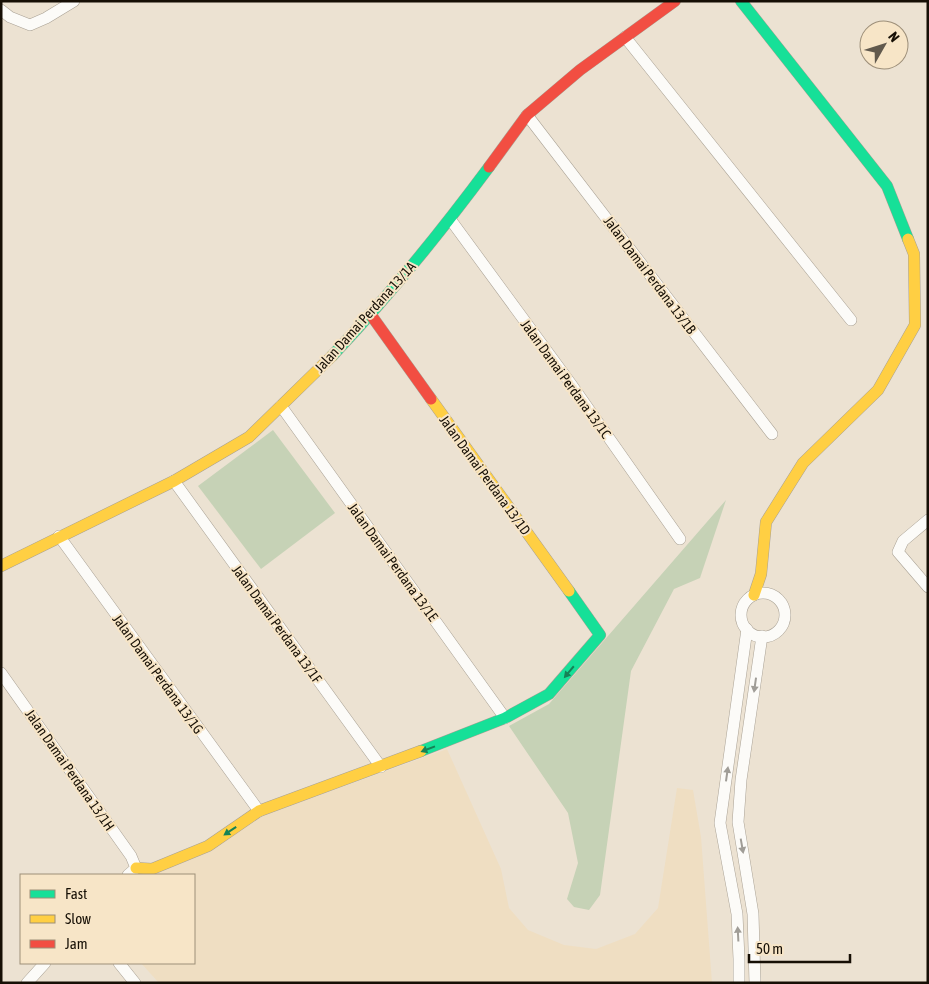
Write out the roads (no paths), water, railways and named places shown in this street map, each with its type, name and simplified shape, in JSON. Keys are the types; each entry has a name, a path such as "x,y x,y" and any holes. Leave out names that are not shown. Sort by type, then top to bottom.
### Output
{"street":[{"path":"1,10 10,17 30,25 46,18 74,1"},
{"name":"Jalan Damai Perdana 13/1A","path":"1,566 174,480 249,438 371,315 450,219 527,115 580,70 675,1"},
{"path":"741,1 887,186 914,254 915,325 878,390 803,463 766,522 761,574 754,595"},
{"path":"626,37 851,320"},
{"name":"Jalan Damai Perdana 13/1B","path":"527,115 772,434"},
{"name":"Jalan Damai Perdana 13/1C","path":"450,219 571,384 680,540"},
{"name":"Jalan Damai Perdana 13/1D","path":"371,315 600,635 558,685 548,694 505,718"},
{"name":"Jalan Damai Perdana 13/1E","path":"281,406 505,718"},
{"name":"Jalan Damai Perdana 13/1F","path":"174,480 381,767"},
{"path":"928,520 903,541 898,552 928,587"},
{"name":"Jalan Damai Perdana 13/1G","path":"59,536 259,811"},
{"path":"761,574 772,595 783,604 784,623 775,633 762,636 751,633 742,619 745,602 760,593 772,595"},
{"path":"739,983 740,959 737,914 720,823 747,629"},
{"path":"755,983 753,914 738,822 741,780 762,636"},
{"name":"Jalan Damai Perdana 13/1H","path":"1,673 131,856 132,872"},
{"path":"132,872 152,869 208,846 259,811 381,767 505,718"},
{"path":"27,983 44,964"},
{"path":"120,964 135,983"}]}
